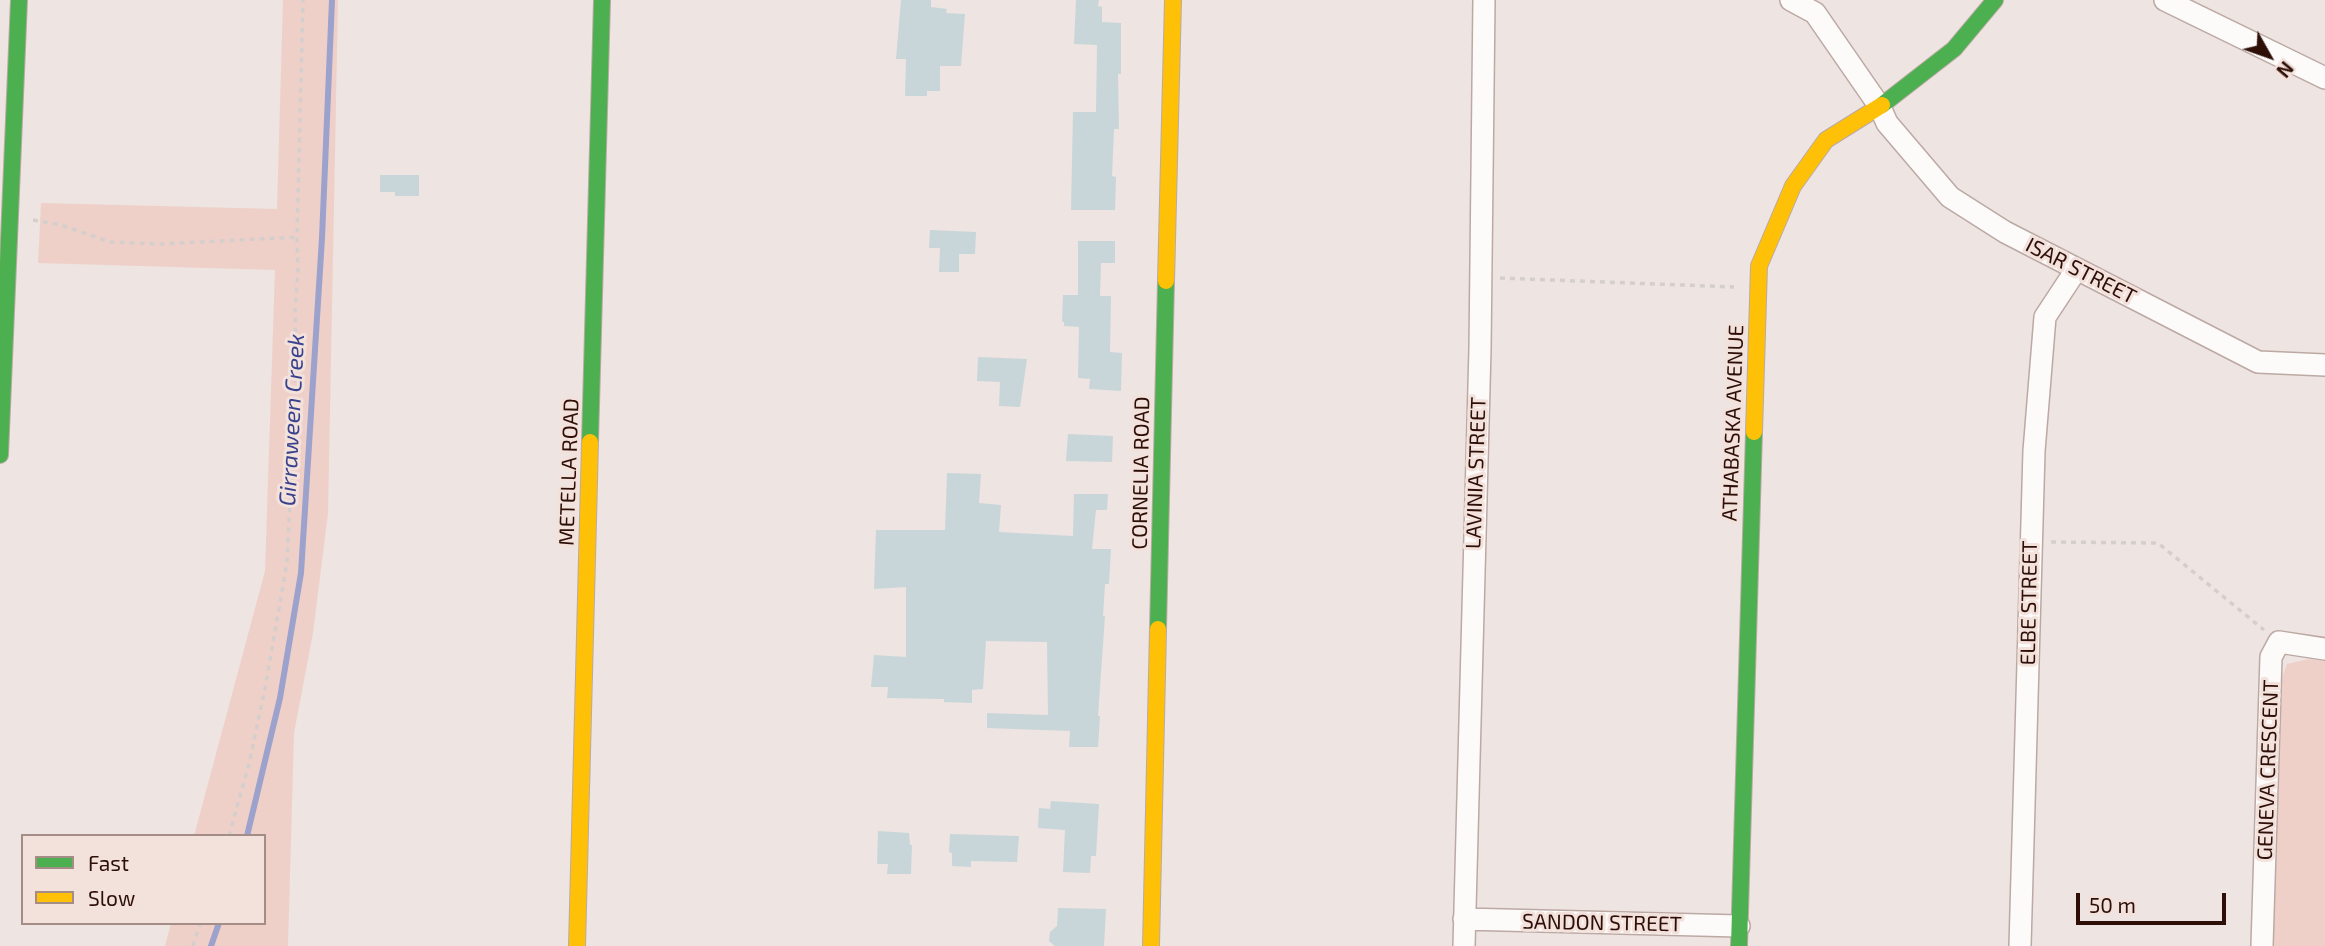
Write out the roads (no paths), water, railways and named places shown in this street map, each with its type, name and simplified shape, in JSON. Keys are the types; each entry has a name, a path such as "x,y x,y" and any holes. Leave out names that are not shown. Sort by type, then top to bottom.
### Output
{"street":[{"path":"0,455 12,218 19,0"},
{"name":"METELLA ROAD","path":"577,946 602,0"},
{"name":"CORNELIA ROAD","path":"1151,946 1173,0"},
{"name":"LAVINIA STREET","path":"1464,946 1481,278 1484,0"},
{"name":"ISAR STREET","path":"1791,0 1815,13 1880,107 1886,123 1950,197 2005,232 2258,362 2325,365"},
{"name":"ATHABASKA AVENUE","path":"1739,936 1759,267 1793,186 1826,140 1880,107 1954,50 1995,0"},
{"path":"2165,0 2325,78"},
{"name":"ELBE STREET","path":"2020,946 2034,451 2045,317 2076,270"},
{"name":"GENEVA CRESCENT","path":"2262,946 2271,657 2280,642 2325,649"},
{"name":"SANDON STREET","path":"1464,919 1739,936"}],"waterway":[{"name":"Girraween Creek","path":"247,834 280,698 301,573 322,238 332,0"},
{"name":"Girraween Creek","path":"211,946 218,925"}]}
